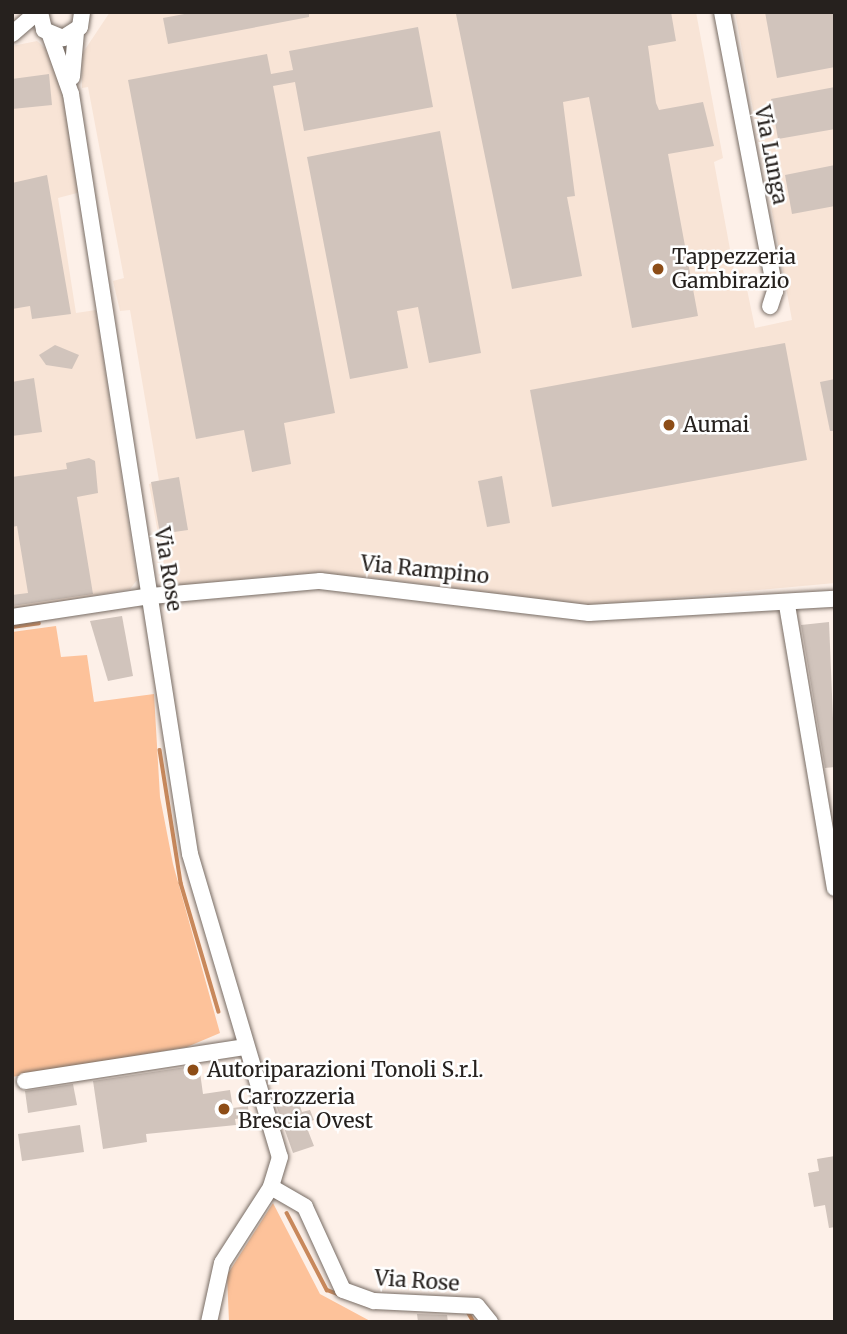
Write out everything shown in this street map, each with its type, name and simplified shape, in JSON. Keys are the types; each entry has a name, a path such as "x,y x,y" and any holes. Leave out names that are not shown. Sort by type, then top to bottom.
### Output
{"street":[{"name":"Via Rose","path":"39,12 71,94 190,854 244,1047 278,1145 279,1169 271,1187 305,1207 343,1290 374,1301 477,1306 490,1322"},
{"path":"12,36 39,12"},
{"path":"12,36 47,33 79,24 92,12"},
{"name":"Via Lunga","path":"722,12 775,291 770,306"},
{"name":"Via Rose","path":"71,94 79,24"},
{"name":"Via Rampino","path":"12,617 151,596 320,581 589,613 787,604 835,599"},
{"path":"787,604 835,888"},
{"path":"24,1080 244,1047"},
{"path":"214,1318 222,1262 271,1187"}],"shaded area":[{"path":"110,12 696,12 723,158 714,162 734,271 743,270 755,328 792,320 735,12 835,12 835,583 585,606 370,577 295,574 283,580 282,574 168,588 149,484 159,481 130,310 120,311 113,281 124,278 88,87 82,88 82,54"},
{"path":"37,41 59,61 81,192 58,198 76,313 96,310 137,580 130,589 12,610 12,46"},
{"path":"56,626 61,657 87,655 94,702 154,694 160,797 173,864 220,1033 187,1047 12,1077 12,632"},
{"path":"273,1203 320,1294 372,1322 229,1322 227,1275"}],"building":[{"path":"195,12 309,12 309,17 168,44 163,18"},
{"path":"671,12 676,41 648,46 656,103 659,110 703,102 714,146 668,154 698,316 632,328 589,97 563,102 575,196 567,197 582,276 512,289 456,14"},
{"path":"765,12 835,12 835,67 777,78"},
{"path":"418,27 433,107 304,131 295,82 273,86 335,413 284,423 291,464 252,472 244,430 196,439 128,80 267,54 271,74 293,70 289,51"},
{"path":"49,74 52,105 12,109 12,79"},
{"path":"835,87 835,129 778,139 771,99"},
{"path":"440,131 481,353 429,363 418,307 397,311 408,368 350,379 307,157"},
{"path":"835,165 835,206 792,214 785,175"},
{"path":"47,175 71,314 32,319 30,306 12,309 12,183"},
{"name":"Aumai","path":"785,343 807,460 552,507 530,390"},
{"path":"55,345 79,355 72,369 46,365 39,355"},
{"path":"34,378 42,432 12,436 12,382"},
{"path":"835,379 835,431 830,431 820,382"},
{"path":"89,458 95,461 98,493 77,497 93,594 12,606 12,595 28,593 17,526 12,527 12,477 67,469 66,463"},
{"path":"502,476 510,523 487,527 478,481"},
{"path":"179,477 188,530 160,534 151,482"},
{"path":"122,616 133,676 108,681 90,621"},
{"path":"829,622 835,767 825,768 801,625"},
{"path":"199,1065 203,1094 230,1090 233,1108 248,1106 249,1117 235,1119 236,1125 146,1134 147,1142 103,1149 93,1081"},
{"path":"73,1084 77,1105 28,1113 25,1091"},
{"path":"296,1094 302,1112 310,1110 314,1120 305,1123 314,1146 293,1153 275,1102"},
{"path":"80,1125 84,1152 22,1161 18,1134"},
{"path":"835,1156 835,1227 829,1228 825,1205 814,1207 808,1173 819,1171 817,1159"},
{"path":"417,1314 447,1315 448,1322 418,1322"}],"waterway":[{"path":"12,627 39,623"},
{"path":"160,750 181,883 219,1012"},
{"path":"287,1213 327,1290 367,1305"},
{"path":"467,1310 474,1322"}],"place":[{"name":"Tappezzeria Gambirazio","path":"658,269"},
{"name":"Aumai","path":"669,425"},
{"name":"Autoriparazioni Tonoli S.r.l.","path":"193,1070"},
{"name":"Carrozzeria Brescia Ovest","path":"224,1109"}]}
